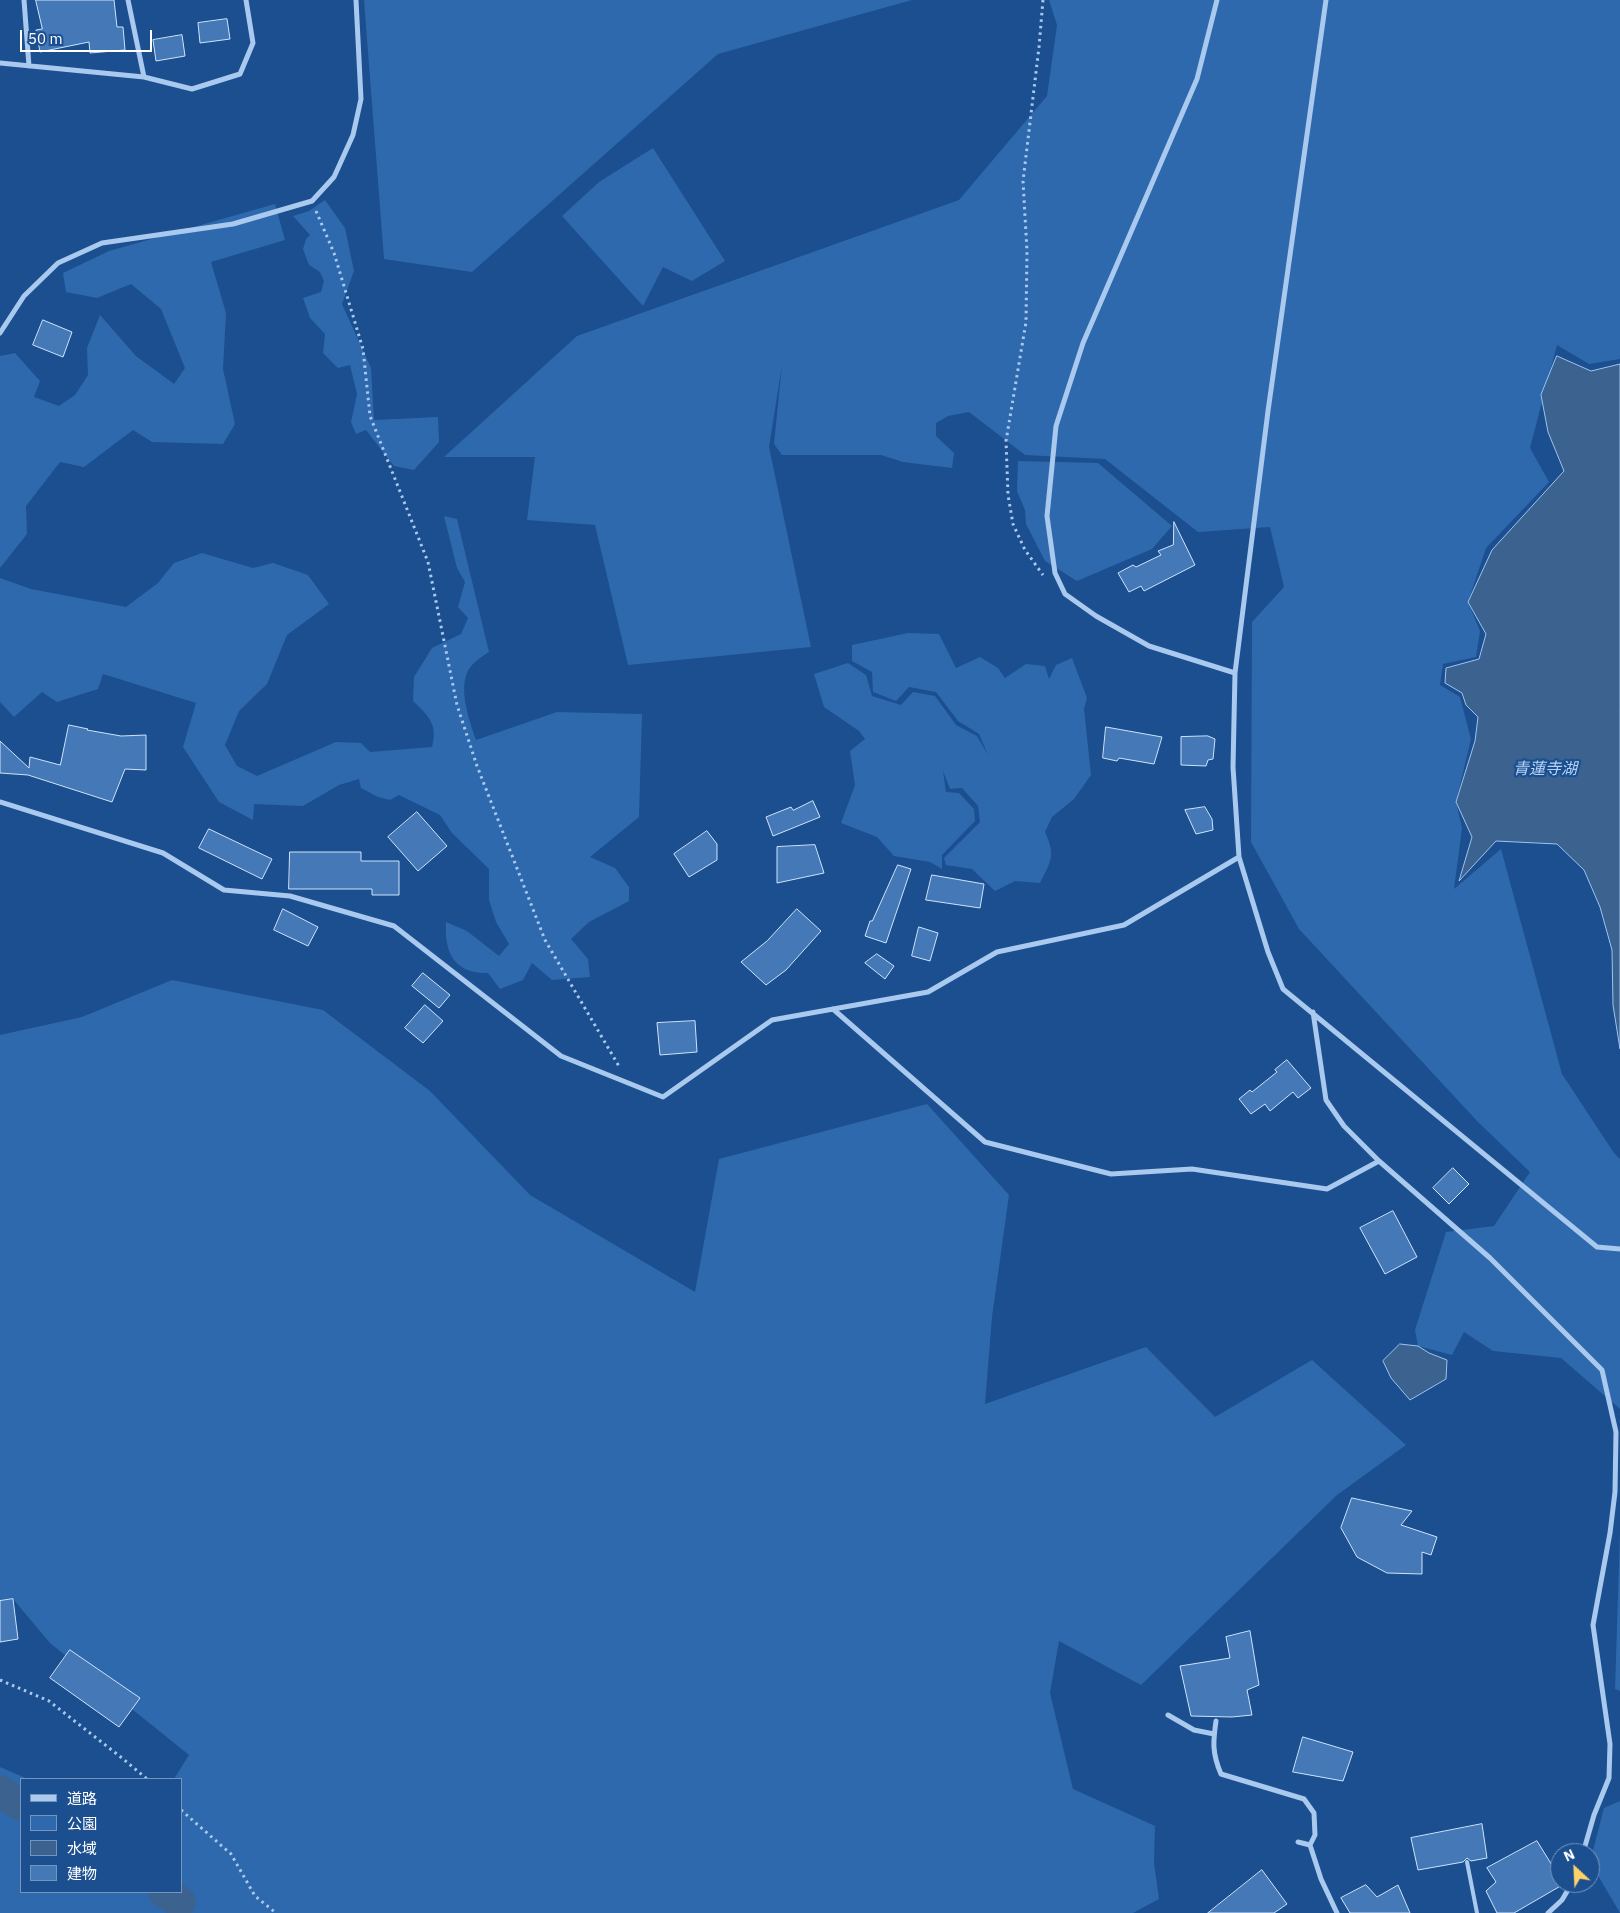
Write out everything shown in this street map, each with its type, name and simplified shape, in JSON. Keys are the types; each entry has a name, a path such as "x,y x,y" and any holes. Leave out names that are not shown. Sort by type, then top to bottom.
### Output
{"street":[{"path":"24,0 29,66"},
{"path":"128,0 144,77"},
{"path":"0,63 144,77 192,89 240,74 253,43 246,0"},
{"path":"0,333 24,296 58,262 102,243 233,224 312,201 334,177 353,135 361,99 356,0"},
{"path":"1217,0 1197,79 1083,343 1056,426 1046,516 1055,573 1064,594 1096,616 1149,646 1235,673"},
{"path":"1326,0 1268,411 1235,673 1233,767 1239,856 1268,952 1284,990 1597,1247 1620,1249"},
{"path":"0,802 163,853 224,890 290,896 394,926 561,1056 663,1097 772,1020 928,992 997,952 1124,926 1239,856"},
{"path":"833,1010 985,1142 1111,1174 1192,1169 1327,1189 1380,1161"},
{"path":"1312,1012 1326,1100 1344,1126 1380,1161 1490,1258 1602,1370 1616,1432 1615,1492 1594,1625 1610,1744 1609,1778 1585,1843"},
{"path":"1168,1715 1194,1730 1214,1734"},
{"path":"1216,1720 1213,1744 1215,1760 1221,1774 1304,1799 1314,1813 1315,1835 1310,1845 1321,1879 1337,1913"},
{"path":"1298,1842 1310,1845"},
{"path":"1548,1913 1562,1900 1566,1893"}],"lane":[{"path":"1466,1862 1477,1913"}],"path":[{"path":"1043,0 1023,181 1027,252 1026,322 1006,441 1008,495 1013,524 1025,550 1047,578"},
{"path":"312,201 334,253 363,349 370,416 428,562 457,706 477,766 545,940 630,1084"},
{"path":"0,1680 49,1700 146,1778"},
{"path":"182,1811 231,1854 256,1896 276,1913"}],"green space":[{"path":"364,0 912,0 718,54 472,272 384,259"},
{"path":"1049,0 1620,0 1620,359 1589,364 1557,345 1530,448 1549,482 1486,548 1468,602 1480,631 1476,657 1443,664 1440,685 1460,697 1471,739 1456,802 1462,828 1454,889 1501,849 1562,1074 1614,1153 1620,1159 1620,1409 1561,1358 1493,1351 1464,1332 1452,1355 1418,1346 1415,1330 1446,1232 1494,1226 1530,1172 1478,1122 1299,929 1251,842 1252,622 1284,587 1270,527 1198,532 1105,459 1025,455 969,412 948,416 936,423 936,436 954,453 952,468 903,462 881,455 782,455 774,444 782,365 769,447 811,647 628,665 595,525 527,520 535,457 444,457 577,336 959,200 1047,96 1057,25"},
{"path":"653,148 725,261 692,281 663,267 643,306 562,216 599,182"},
{"path":"325,200 345,228 354,271 342,304 371,368 374,420 438,417 439,442 414,470 394,466 366,430 356,434 351,422 357,394 350,365 338,368 323,353 325,334 310,318 303,298 321,292 324,281 320,272 309,265 303,249 306,239 310,235 293,216 309,211"},
{"path":"275,204 285,240 211,262 226,313 223,369 235,424 223,444 152,442 133,430 84,467 60,462 26,506 27,534 0,568 0,356 15,353 40,381 34,397 59,406 75,395 88,375 87,348 100,315 136,356 174,384 185,368 161,309 131,284 97,298 66,292 63,273 109,251"},
{"path":"1018,461 1098,463 1172,526 1152,549 1077,581 1045,561 1026,524 1025,510 1017,491"},
{"path":"444,516 457,519 489,652 473,664 465,681 465,701 476,740 557,712 642,714 639,817 590,857 615,868 629,887 629,901 589,922 571,939 588,959 590,977 552,980 532,963 523,980 500,989 488,973 467,970 459,965 449,952 446,922 467,931 499,956 509,944 496,922 489,900 489,869 452,833 440,815 399,795 390,800 378,797 361,788 359,779 339,785 303,806 254,804 253,820 219,802 183,747 196,703 103,674 98,689 57,702 42,692 14,717 0,702 0,578 31,589 126,607 158,583 174,563 202,553 253,568 273,563 308,575 329,604 287,635 267,684 239,711 225,745 237,766 257,776 336,742 361,743 370,752 432,747 434,733 431,721 413,701 414,677 432,648 461,634 468,618 458,607 465,582 457,568"},
{"path":"908,633 939,634 956,668 980,657 998,668 1005,678 1026,664 1045,666 1049,679 1056,665 1072,658 1087,698 1084,709 1091,775 1074,799 1052,817 1045,832 1051,858 1040,883 1015,881 995,891 972,869 946,865 944,858 980,822 978,806 962,788 950,789 943,771 946,792 959,793 974,809 975,821 942,855 942,869 930,862 894,856 877,837 841,823 855,785 850,751 865,739 859,731 824,707 814,674 848,663 866,675 872,696 901,705 913,692 935,696 956,725 977,736 988,755 979,734 958,721 936,692 909,687 896,701 873,692 872,672 852,661 852,645"},
{"path":"172,980 323,1010 430,1091 530,1195 695,1292 719,1159 927,1104 1009,1195 992,1317 985,1404 1146,1347 1215,1417 1312,1360 1406,1445 1337,1495 1141,1685 1059,1641 1050,1693 1073,1789 1155,1826 1154,1863 1159,1899 1133,1913 0,1913 0,1767 26,1778 20,1778 20,1893 182,1893 182,1778 175,1778 189,1755 50,1643 13,1599 0,1601 0,1035 82,1017"},
{"path":"1620,1532 1620,1691 1615,1689"},
{"path":"1620,1801 1620,1913 1600,1879 1600,1843 1595,1843 1604,1808"}],"water":[{"name":"青蓮寺湖","path":"1557,356 1591,371 1620,364 1620,1049 1613,1005 1612,950 1600,907 1584,870 1557,844 1496,841 1459,881 1472,837 1456,802 1475,741 1478,717 1466,705 1462,693 1445,683 1446,668 1479,659 1486,634 1468,602 1492,550 1564,471 1548,432 1541,395"},
{"path":"1400,1344 1418,1346 1429,1353 1447,1360 1446,1379 1410,1400 1391,1378 1383,1361"}],"building":[{"path":"36,0 114,0 117,27 123,27 125,50 90,53 89,42 40,52 36,30 42,29"},
{"path":"227,19 230,39 200,43 198,23"},
{"path":"182,35 185,56 156,61 153,40"},
{"path":"43,320 72,332 63,357 33,345"},
{"path":"1174,522 1195,565 1144,591 1141,586 1129,592 1118,573 1133,565 1136,567 1161,555 1158,551 1173,545"},
{"path":"69,725 121,736 146,735 146,770 125,769 112,802 28,775 0,773 0,741 29,768 30,757 60,765"},
{"path":"1106,727 1162,737 1154,764 1119,758 1117,761 1103,758"},
{"path":"1208,736 1215,739 1213,759 1208,760 1206,766 1181,765 1181,737"},
{"path":"813,801 820,817 773,836 766,817 791,807 793,810"},
{"path":"1205,807 1212,819 1213,830 1196,834 1185,810"},
{"path":"417,812 447,846 418,871 388,837"},
{"path":"209,829 272,859 262,879 199,848"},
{"path":"707,831 717,844 717,860 689,877 674,854"},
{"path":"815,845 824,873 777,883 777,847"},
{"path":"290,852 361,852 361,861 399,861 399,895 372,895 372,889 289,889"},
{"path":"898,865 911,869 886,943 865,936 870,921 872,921"},
{"path":"932,875 984,884 980,908 926,900"},
{"path":"283,909 318,927 308,946 274,930"},
{"path":"797,909 821,931 786,970 766,985 741,962 767,941"},
{"path":"919,927 938,933 930,961 912,956"},
{"path":"877,954 894,966 885,979 865,963"},
{"path":"423,973 450,995 439,1008 412,986"},
{"path":"425,1005 443,1021 423,1043 405,1028"},
{"path":"695,1021 697,1052 660,1055 657,1023"},
{"path":"1287,1060 1311,1088 1298,1098 1293,1092 1270,1111 1265,1104 1251,1114 1239,1099 1250,1090 1252,1092 1277,1072 1275,1070"},
{"path":"1453,1168 1469,1184 1449,1204 1433,1188"},
{"path":"1393,1211 1417,1257 1385,1274 1360,1228"},
{"path":"1352,1498 1412,1511 1401,1525 1437,1537 1431,1555 1422,1552 1422,1574 1387,1573 1357,1557 1341,1528"},
{"path":"13,1599 18,1639 0,1642 0,1601"},
{"path":"1250,1631 1259,1685 1247,1690 1252,1715 1232,1717 1191,1716 1180,1666 1230,1658 1226,1637"},
{"path":"70,1650 140,1698 119,1727 50,1678"},
{"path":"1303,1737 1353,1752 1343,1781 1293,1772"},
{"path":"1482,1824 1487,1858 1471,1861 1467,1858 1463,1862 1418,1870 1411,1838"},
{"path":"1537,1841 1550,1862 1550,1892 1514,1913 1497,1913 1486,1891 1496,1882 1487,1868"},
{"path":"1262,1870 1287,1904 1274,1913 1208,1913"},
{"path":"1366,1885 1377,1897 1398,1885 1410,1913 1350,1913 1341,1898"}],"waterway":[{"path":"0,1791 20,1804"},
{"path":"166,1893 180,1902"}]}
